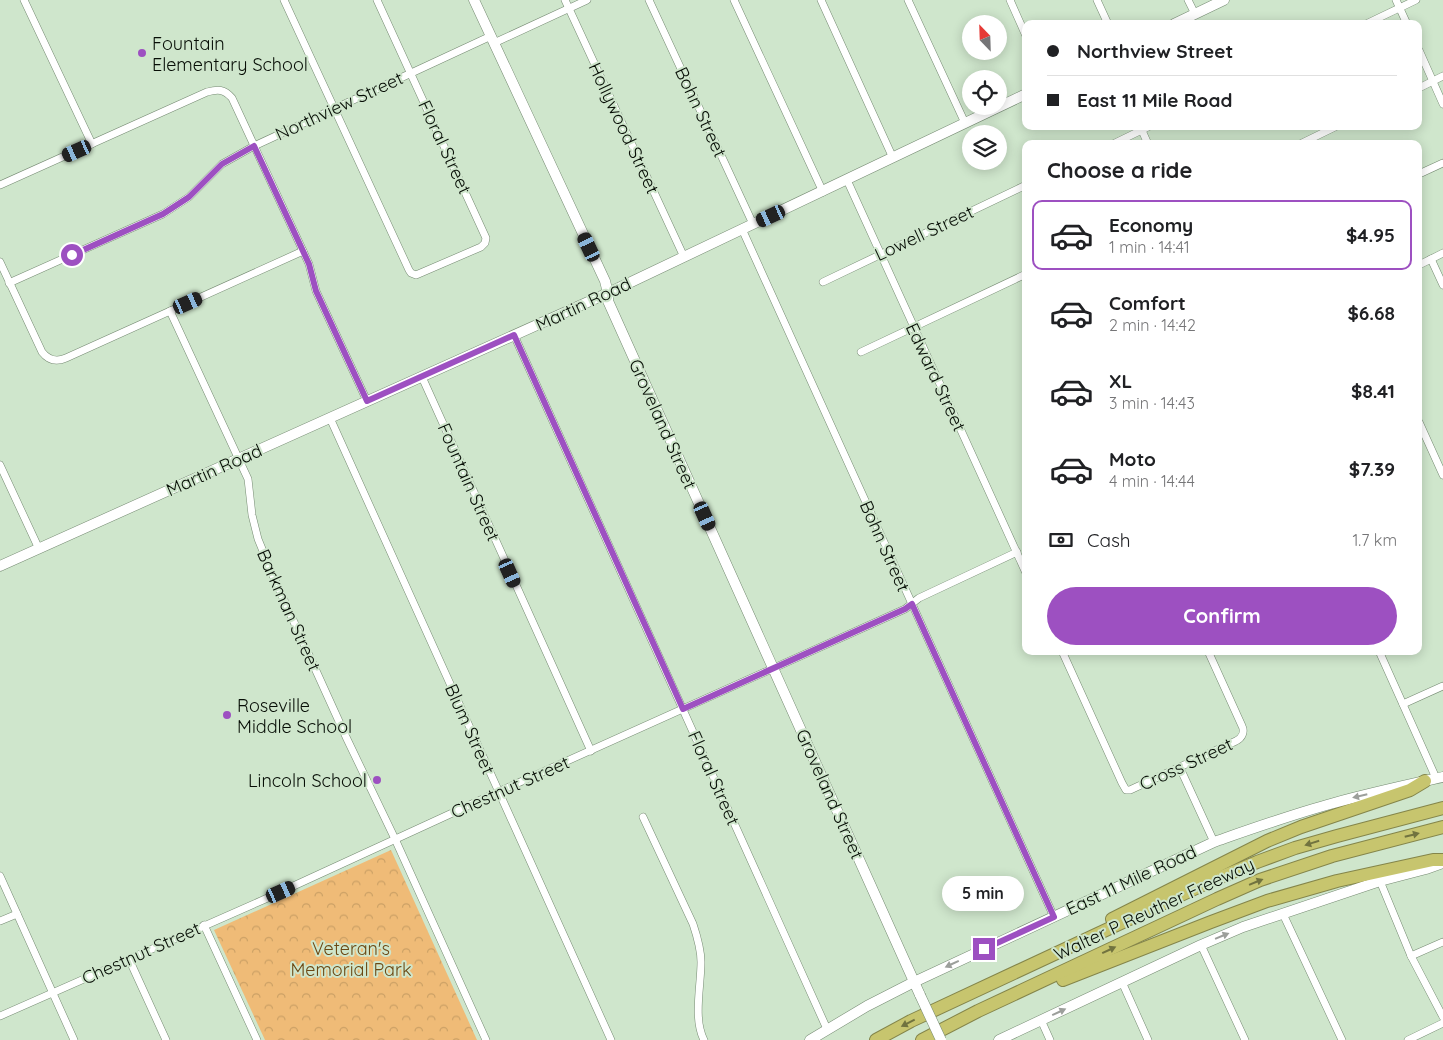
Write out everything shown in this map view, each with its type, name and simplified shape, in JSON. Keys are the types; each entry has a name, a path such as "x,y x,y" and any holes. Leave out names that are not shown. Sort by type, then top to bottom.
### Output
{"highway":[{"path":"1048,958 1083,934 1267,840 1410,790 1435,779"},
{"name":"Walter P Reuther Freeway","path":"876,1040 1211,881 1257,862 1338,836 1443,808"},
{"name":"Walter P Reuther Freeway","path":"922,1040 978,1011 1260,880 1332,856 1443,827"},
{"path":"954,1024 981,1018 1064,979 1267,901 1337,881 1433,860 1443,862"}],"street":[{"path":"24,0 92,144"},
{"path":"284,0 334,109"},
{"name":"Floral Street","path":"334,109 409,270 413,274 421,274 484,245 486,236 377,0"},
{"name":"Groveland Street","path":"474,0 605,281 608,301 941,1040"},
{"name":"Hollywood Street","path":"565,0 684,257"},
{"name":"Northview Street","path":"9,282 163,214 189,197 222,164 254,146 411,73 587,0"},
{"name":"Bohn Street","path":"650,0 754,224"},
{"path":"734,0 823,192"},
{"path":"821,0 893,158"},
{"path":"908,0 965,123"},
{"path":"1010,0 1022,27"},
{"path":"1097,0 1106,20"},
{"path":"1188,0 1195,14"},
{"path":"1182,20 1224,0"},
{"path":"1396,0 1405,20"},
{"path":"1374,20 1416,0"},
{"path":"1422,57 1443,104"},
{"path":"1422,86 1443,76"},
{"path":"0,185 207,92 222,90 232,98 309,264 316,291 367,401"},
{"name":"Martin Road","path":"0,566 608,293 1022,96"},
{"path":"1120,140 1138,130"},
{"path":"1308,140 1329,130"},
{"path":"1422,172 1443,162"},
{"name":"Edward Street","path":"847,180 1022,564"},
{"name":"Lowell Street","path":"823,282 1022,187"},
{"name":"Bohn Street","path":"742,229 1054,917"},
{"path":"0,262 40,348 45,356 50,359 61,360 303,251"},
{"path":"1422,264 1443,253"},
{"path":"1431,259 1443,285"},
{"path":"861,352 1022,276"},
{"name":"Barkman Street","path":"170,311 248,479 252,515 258,539 345,735 395,839 486,1040"},
{"name":"Floral Street","path":"514,335 827,1029"},
{"name":"Fountain Street","path":"422,376 590,751"},
{"name":"Blum Street","path":"330,418 611,1040"},
{"path":"1422,429 1443,475"},
{"path":"1,467 39,549"},
{"name":"Chestnut Street","path":"0,1016 263,900 905,609 919,598 1017,552"},
{"name":"Cross Street","path":"1064,655 1126,790 1134,789 1240,739 1243,733 1242,726 1210,655"},
{"path":"1381,655 1435,779"},
{"path":"1403,704 1443,686"},
{"path":"1180,768 1214,842"},
{"name":"East 11 Mile Road","path":"810,1040 867,1006 914,982 1214,842 1336,802 1435,779"},
{"path":"644,817 691,918 698,940 701,961 699,1026 704,1040"},
{"path":"999,1040 1200,945 1243,928 1380,881 1426,869 1443,862"},
{"path":"0,876 74,1040"},
{"path":"1380,881 1411,956 1443,1017"},
{"path":"0,921 16,914"},
{"path":"1284,914 1342,1040"},
{"path":"204,925 257,1040"},
{"path":"1411,956 1443,942"},
{"path":"1200,945 1245,1040"},
{"path":"129,959 166,1040"},
{"path":"1122,982 1148,1040"},
{"path":"1041,1020 1050,1040"},
{"path":"1408,1040 1443,1023"}],"green space":[{"name":"Veteran's Memorial Park","path":"391,850 477,1040 265,1040 214,930"}],"place":[{"name":"Fountain Elementary School","path":"142,53"},
{"name":"Roseville Middle School","path":"227,715"},
{"name":"Lincoln School","path":"377,780"}],"route":[{"path":"72,255 163,214 189,197 215,170 230,158 254,146 309,264 316,291 367,401 514,335 683,709 905,609 912,604 1054,917 984,949"}]}
